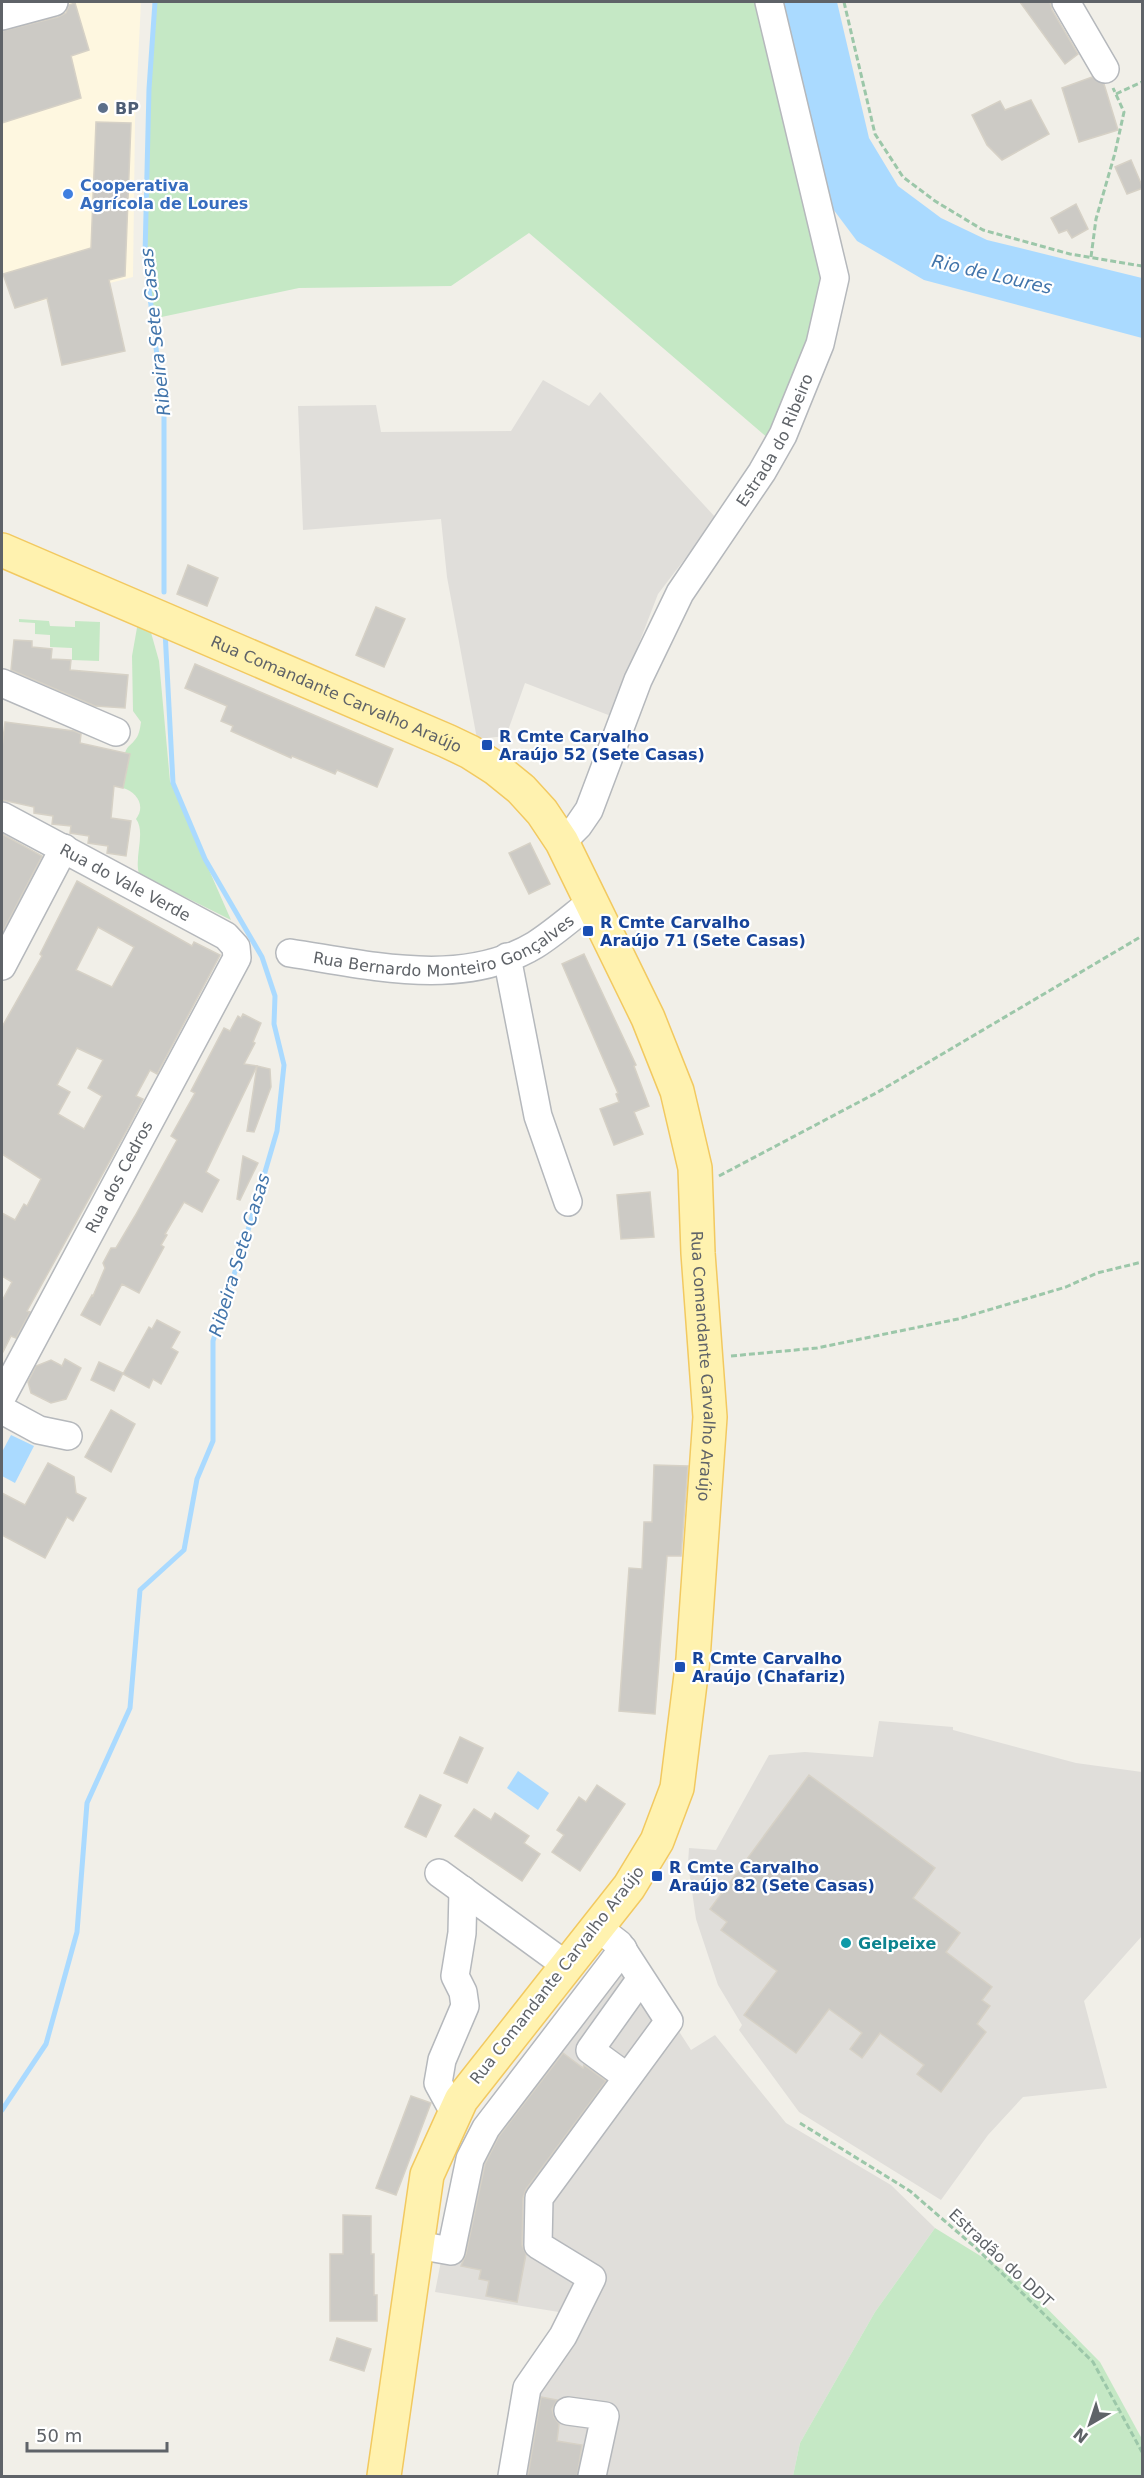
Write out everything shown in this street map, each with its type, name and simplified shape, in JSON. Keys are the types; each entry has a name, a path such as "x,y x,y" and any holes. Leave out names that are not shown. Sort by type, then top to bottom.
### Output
{"main road":[{"name":"Rua Comandante Carvalho Araújo","path":"2,550 470,752 521,789 542,812 562,842 648,1018 677,1090 695,1168 709,1428 693,1659 677,1788 657,1841 629,1887 461,2100 427,2175 384,2476"}],"street":[{"path":"2,16 54,2"},
{"name":"Estrada do Ribeiro","path":"562,842 578,826 589,810 638,680 680,593 762,472 783,435 820,344 835,278 769,2"},
{"path":"1066,2 1105,69"},
{"path":"2,683 116,732"},
{"name":"Rua do Vale Verde","path":"2,816 226,936 236,947 237,958"},
{"path":"2,966 64,848"},
{"name":"Rua Bernardo Monteiro Gonçalves","path":"290,953 385,968 446,970 496,962 534,945 590,903"},
{"path":"507,957 538,1116 568,1202"},
{"name":"Rua dos Cedros","path":"2,1397 237,958"},
{"path":"2,1410 39,1430 68,1436"},
{"path":"439,1873 567,1966"},
{"path":"455,2114 438,2083 442,2060 465,2006 463,1992 455,1976 462,1933 463,1890"},
{"path":"512,2476 527,2388 563,2336 592,2278 538,2245 539,2198 669,2021 640,1980 623,1949 597,1927"},
{"path":"417,2245 451,2251 470,2159 486,2128 623,1949"},
{"path":"627,2077 590,2050 640,1980"},
{"path":"568,2411 605,2416 592,2476"}],"path":[{"path":"844,2 875,134 903,177 935,201 983,230 1070,254 1143,266"},
{"path":"1091,257 1096,219 1124,112 1105,69"},
{"path":"1116,94 1143,82"},
{"path":"696,1186 730,1172 878,1092 1143,936"},
{"path":"705,1360 743,1354 817,1348 958,1319 1066,1287 1097,1273 1143,1262"},
{"name":"Estradão do DDT","path":"800,2123 910,2191 976,2248 1093,2362 1143,2452"}],"shaded area":[{"name":"Cooperativa Agrícola de Loures","path":"2,2 141,2 135,122 133,277 15,308 2,267"},
{"path":"543,380 589,406 600,392 716,518 658,594 611,716 525,683 506,736 477,739 447,577 441,519 303,530 298,406 376,405 381,432 511,431"},
{"path":"879,1721 953,1727 953,1730 1076,1763 1142,1772 1142,1936 1084,2001 1107,2088 1023,2097 988,2135 941,2200 799,2112 739,2030 742,2025 718,1985 696,1919 688,1864 689,1848 716,1850 769,1755 805,1752 873,1757"},
{"path":"616,1934 691,2050 715,2035 786,2123 891,2185 935,2228 875,2312 800,2443 793,2476 499,2476 565,2313 435,2292 460,2164"}],"green space":[{"path":"155,2 769,2 835,278 769,439 529,233 451,286 299,288 152,319 145,255 149,89"},
{"path":"19,619 49,621 50,626 75,627 75,621 100,622 99,661 72,660 72,648 50,647 50,635 35,634 35,623 19,622"},
{"path":"138,622 150,629 159,661 170,781 231,920 139,874 140,831 136,819 140,805 136,796 123,788 129,754 125,753 137,737 141,722 133,711 132,656"},
{"path":"935,2228 1018,2279 1100,2362 1142,2439 1142,2476 793,2476 800,2443 875,2312"}],"water":[{"name":"Rio de Loures","path":"777,2 837,2 869,138 898,186 941,218 987,240 1142,278 1142,338 924,280 857,241 827,201"},
{"path":"11,1435 34,1446 15,1483 2,1476 2,1452"},
{"path":"518,1771 549,1793 538,1810 507,1788"}],"building":[{"path":"1020,2 1050,2 1052,10 1078,54 1065,64"},
{"path":"75,3 89,50 71,56 81,98 2,123 2,31 58,17 66,13 69,5"},
{"path":"1092,77 1104,84 1118,130 1079,142 1062,88"},
{"path":"1031,100 1049,134 1002,160 987,145 972,115 1000,101 1005,110"},
{"path":"96,122 131,123 125,276 109,280 125,351 62,365 47,298 15,308 3,274 91,248"},
{"path":"1131,160 1143,188 1127,194 1115,167"},
{"path":"1076,204 1088,229 1072,238 1067,230 1059,233 1051,218"},
{"path":"188,565 218,578 207,606 177,594"},
{"path":"376,607 405,619 384,667 356,655"},
{"path":"14,640 32,641 32,647 52,649 51,659 71,660 70,670 128,675 125,708 95,706 11,670"},
{"path":"195,664 393,749 377,787 337,770 335,774 292,756 291,758 231,731 233,726 221,721 227,706 185,688"},
{"path":"5,722 74,731 81,734 80,743 130,754 123,788 114,786 111,818 131,821 126,856 107,853 108,846 88,843 89,836 70,833 71,826 52,824 53,816 34,813 34,807 2,800 2,748"},
{"path":"2,834 42,856 2,933"},
{"path":"530,843 550,884 529,894 509,853"},
{"path":"77,881 192,946 194,942 220,955 157,1074 150,1070 136,1096 143,1099 128,1128 27,1311 30,1312 16,1338 11,1336 2,1354 2,1301 12,1282 2,1276 2,1213 15,1220 24,1204 27,1206 41,1179 2,1154 2,1027 42,956 40,954","holes":["98,927 134,947 112,987 76,970","77,1048 103,1060 88,1088 102,1096 84,1129 58,1114 70,1092 57,1085"]},
{"path":"584,954 636,1065 634,1066 649,1106 634,1112 643,1134 614,1145 600,1109 619,1102 616,1094 618,1093 562,964"},
{"path":"243,1014 261,1023 253,1042 255,1043 244,1064 257,1066 206,1172 219,1180 202,1212 184,1202 165,1234 167,1235 161,1245 164,1247 139,1293 122,1284 100,1325 81,1315 93,1296 105,1268 103,1263 111,1248 116,1248 177,1140 171,1136 195,1093 191,1091 224,1028 230,1031 238,1016 241,1018"},
{"path":"257,1066 270,1069 271,1087 254,1132 247,1131"},
{"path":"243,1156 258,1163 240,1200 237,1199"},
{"path":"650,1192 654,1237 621,1239 617,1195"},
{"path":"157,1320 180,1332 171,1348 178,1352 161,1384 153,1379 149,1388 123,1374 149,1327 152,1329"},
{"path":"65,1359 81,1368 66,1399 51,1403 31,1393 28,1382 36,1366 51,1360 62,1366"},
{"path":"99,1362 123,1373 114,1391 91,1380"},
{"path":"111,1410 135,1424 111,1472 85,1457"},
{"path":"48,1463 74,1477 76,1493 86,1498 73,1521 67,1517 45,1558 2,1535 2,1493 25,1505"},
{"path":"654,1465 688,1466 681,1556 667,1556 655,1714 619,1711 629,1568 642,1569 644,1522 652,1522"},
{"path":"460,1737 483,1748 467,1783 444,1773"},
{"name":"Gelpeixe","path":"809,1775 935,1868 913,1898 960,1933 946,1952 992,1987 982,2000 990,2006 977,2024 986,2032 941,2092 917,2074 924,2065 880,2033 862,2058 850,2049 862,2033 829,2009 796,2053 744,2015 777,1971 721,1930 727,1922 710,1909"},
{"path":"597,1785 625,1804 580,1871 552,1852 564,1835 557,1830 579,1797 586,1802"},
{"path":"420,1795 441,1805 426,1837 405,1827"},
{"path":"474,1809 491,1820 495,1813 529,1836 524,1843 540,1854 522,1881 455,1836"},
{"path":"563,2053 606,2081 526,2189 523,2198 522,2245 526,2254 517,2302 486,2296 489,2281 479,2279 481,2270 461,2266 466,2254 485,2164 499,2136"},
{"path":"411,2096 431,2103 396,2195 376,2188"},
{"path":"343,2215 371,2216 371,2254 374,2254 374,2295 377,2295 377,2321 330,2321 330,2254 343,2254"},
{"path":"337,2338 371,2349 364,2371 330,2360"},
{"path":"541,2397 557,2400 552,2409 559,2424 557,2441 582,2445 577,2476 528,2476"}],"waterway":[{"name":"Ribeira Sete Casas","path":"155,2 149,89 145,255 164,415 164,592"},
{"name":"Ribeira Sete Casas","path":"2,2110 46,2044 77,1932 87,1803 130,1708 140,1590 184,1550 197,1479 213,1441 213,1341 277,1131 284,1065 274,1024 275,996 262,957 205,859 173,783 165,631"}],"place":[{"name":"BP","path":"103,108"},
{"name":"Cooperativa Agrícola de Loures","path":"68,194"},
{"name":"R Cmte Carvalho Araújo 52 (Sete Casas)","path":"487,745"},
{"name":"R Cmte Carvalho Araújo 71 (Sete Casas)","path":"588,931"},
{"name":"R Cmte Carvalho Araújo (Chafariz)","path":"680,1667"},
{"name":"R Cmte Carvalho Araújo 82 (Sete Casas)","path":"657,1876"},
{"name":"Gelpeixe","path":"846,1943"}]}
